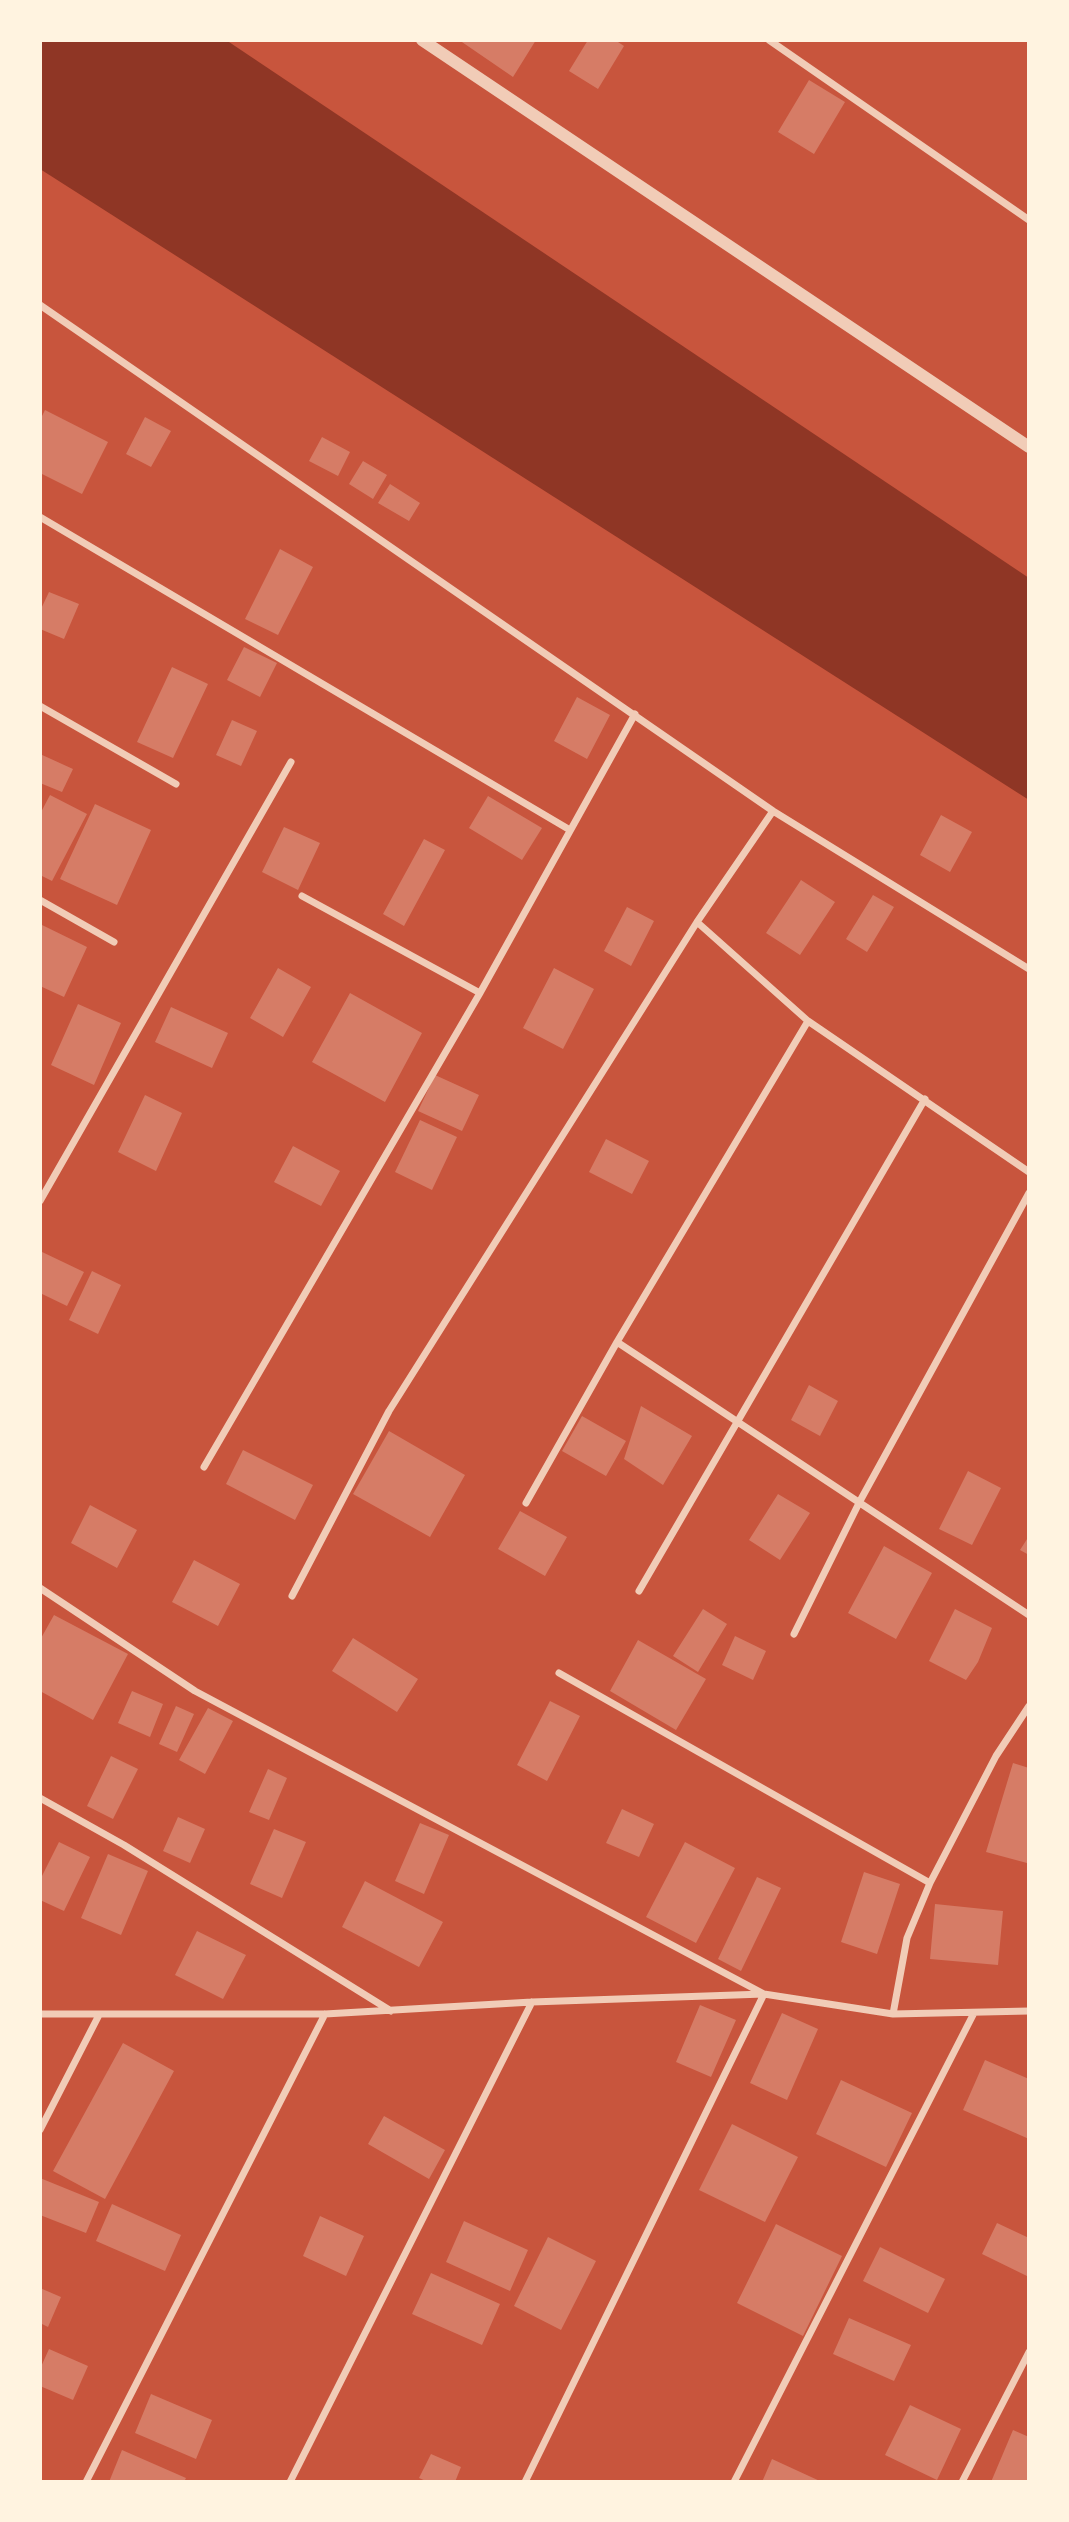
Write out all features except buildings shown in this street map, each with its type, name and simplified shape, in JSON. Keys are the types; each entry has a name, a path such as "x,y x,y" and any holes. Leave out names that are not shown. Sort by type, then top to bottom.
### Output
{"street":[{"path":"422,40 1029,447"},
{"path":"769,40 1029,220"},
{"path":"40,305 773,811 1029,969"},
{"path":"40,517 570,830"},
{"path":"40,706 176,784"},
{"path":"204,1467 480,993 635,714"},
{"path":"40,1201 291,762"},
{"path":"292,1597 389,1410 696,922 773,811"},
{"path":"302,896 480,993"},
{"path":"40,900 114,942"},
{"path":"696,922 808,1021 1029,1172"},
{"path":"526,1503 617,1342 808,1021"},
{"path":"639,1591 925,1099"},
{"path":"794,1634 860,1502 1029,1193"},
{"path":"617,1342 1029,1615"},
{"path":"40,1588 195,1691 764,1994"},
{"path":"559,1672 930,1883"},
{"path":"893,2014 907,1938 930,1883 996,1756 1029,1706"},
{"path":"40,1798 124,1845 392,2012"},
{"path":"526,2482 764,1994"},
{"path":"40,2014 325,2014 532,2002 764,1994 893,2014 1029,2011"},
{"path":"290,2482 532,2002"},
{"path":"734,2482 974,2013"},
{"path":"86,2482 325,2014"},
{"path":"40,2130 99,2015"},
{"path":"962,2482 1029,2352"}],"shaded area":[{"path":"40,40 226,40 1029,578 1029,800 40,169"}]}
